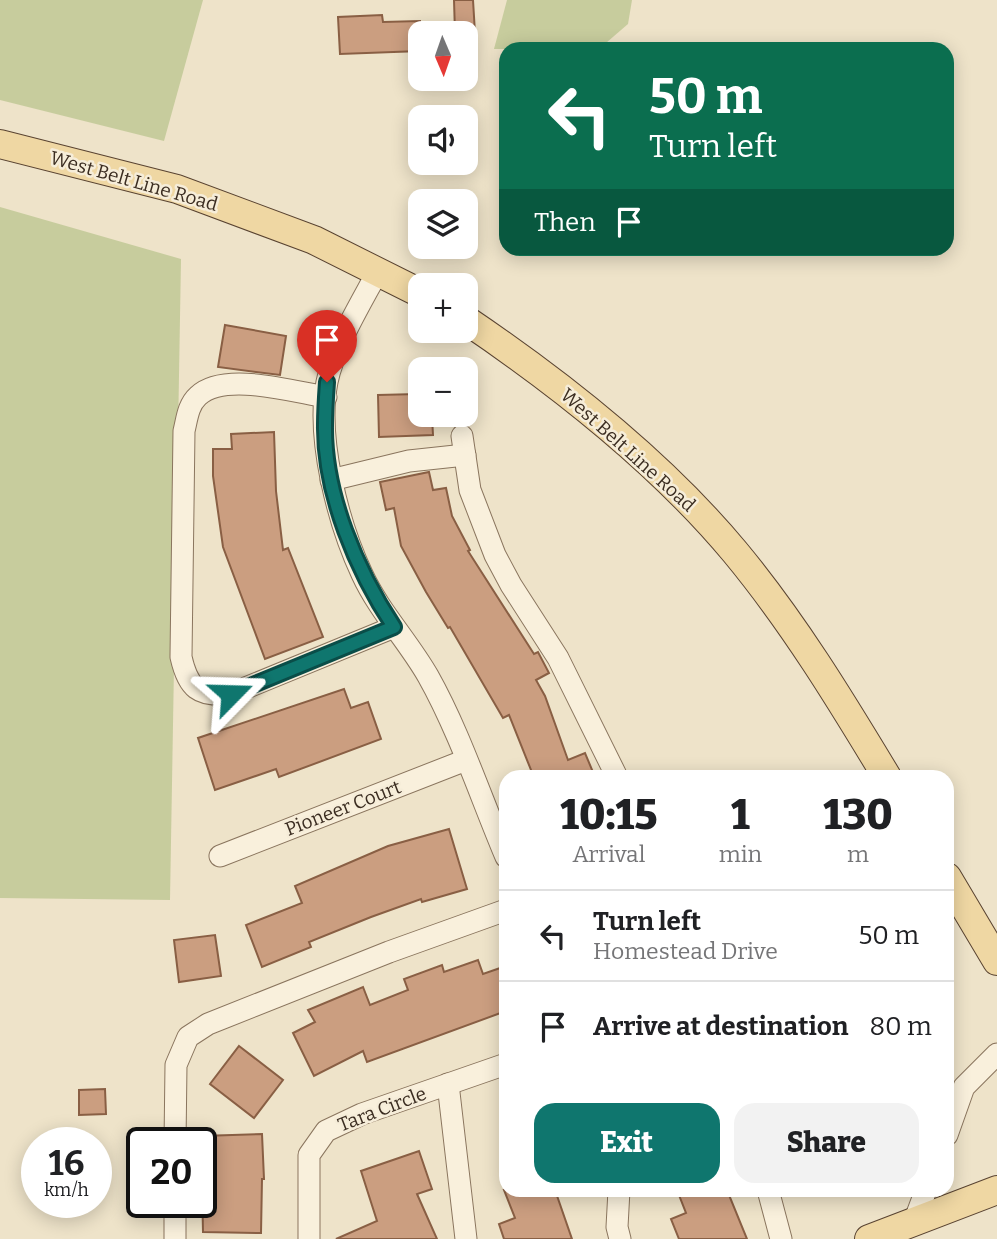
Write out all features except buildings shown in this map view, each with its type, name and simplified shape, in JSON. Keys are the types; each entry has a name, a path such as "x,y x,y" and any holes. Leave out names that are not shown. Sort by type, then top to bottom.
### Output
{"main road":[{"name":"West Belt Line Road","path":"0,144 177,190 314,240 408,286"},
{"name":"West Belt Line Road","path":"478,328 598,418 666,480 735,552 824,672 883,770"},
{"path":"954,889 997,961"},
{"path":"869,1239 997,1190"}],"street":[{"path":"378,271 346,331 327,382 324,427 331,480 361,573 427,674 446,711 499,840"},
{"path":"326,397 238,383 213,386 198,396 189,408 184,431 181,657 185,677 192,686 204,693 231,694 394,627"},
{"path":"331,480 463,446 470,490 495,555 558,658 614,770"},
{"name":"Pioneer Court","path":"220,856 466,760"},
{"path":"175,1127 176,1065 188,1037 208,1024 376,957 499,913"},
{"path":"954,1115 964,1087 997,1054"},
{"name":"Tara Circle","path":"309,1239 309,1155 326,1131 362,1114 499,1066"},
{"path":"448,1084 466,1239"},
{"path":"619,1197 617,1227 620,1239"},
{"path":"770,1197 781,1239"},
{"path":"914,1222 923,1197"},
{"path":"175,1218 175,1239"}],"green space":[{"path":"0,0 203,0 164,141 0,100"},
{"path":"507,0 632,0 628,24 607,42 499,42 499,49 494,49"},
{"path":"0,207 181,259 170,900 0,898"}],"route":[{"path":"231,694 394,627 361,573 331,480 324,427 327,382"}]}
